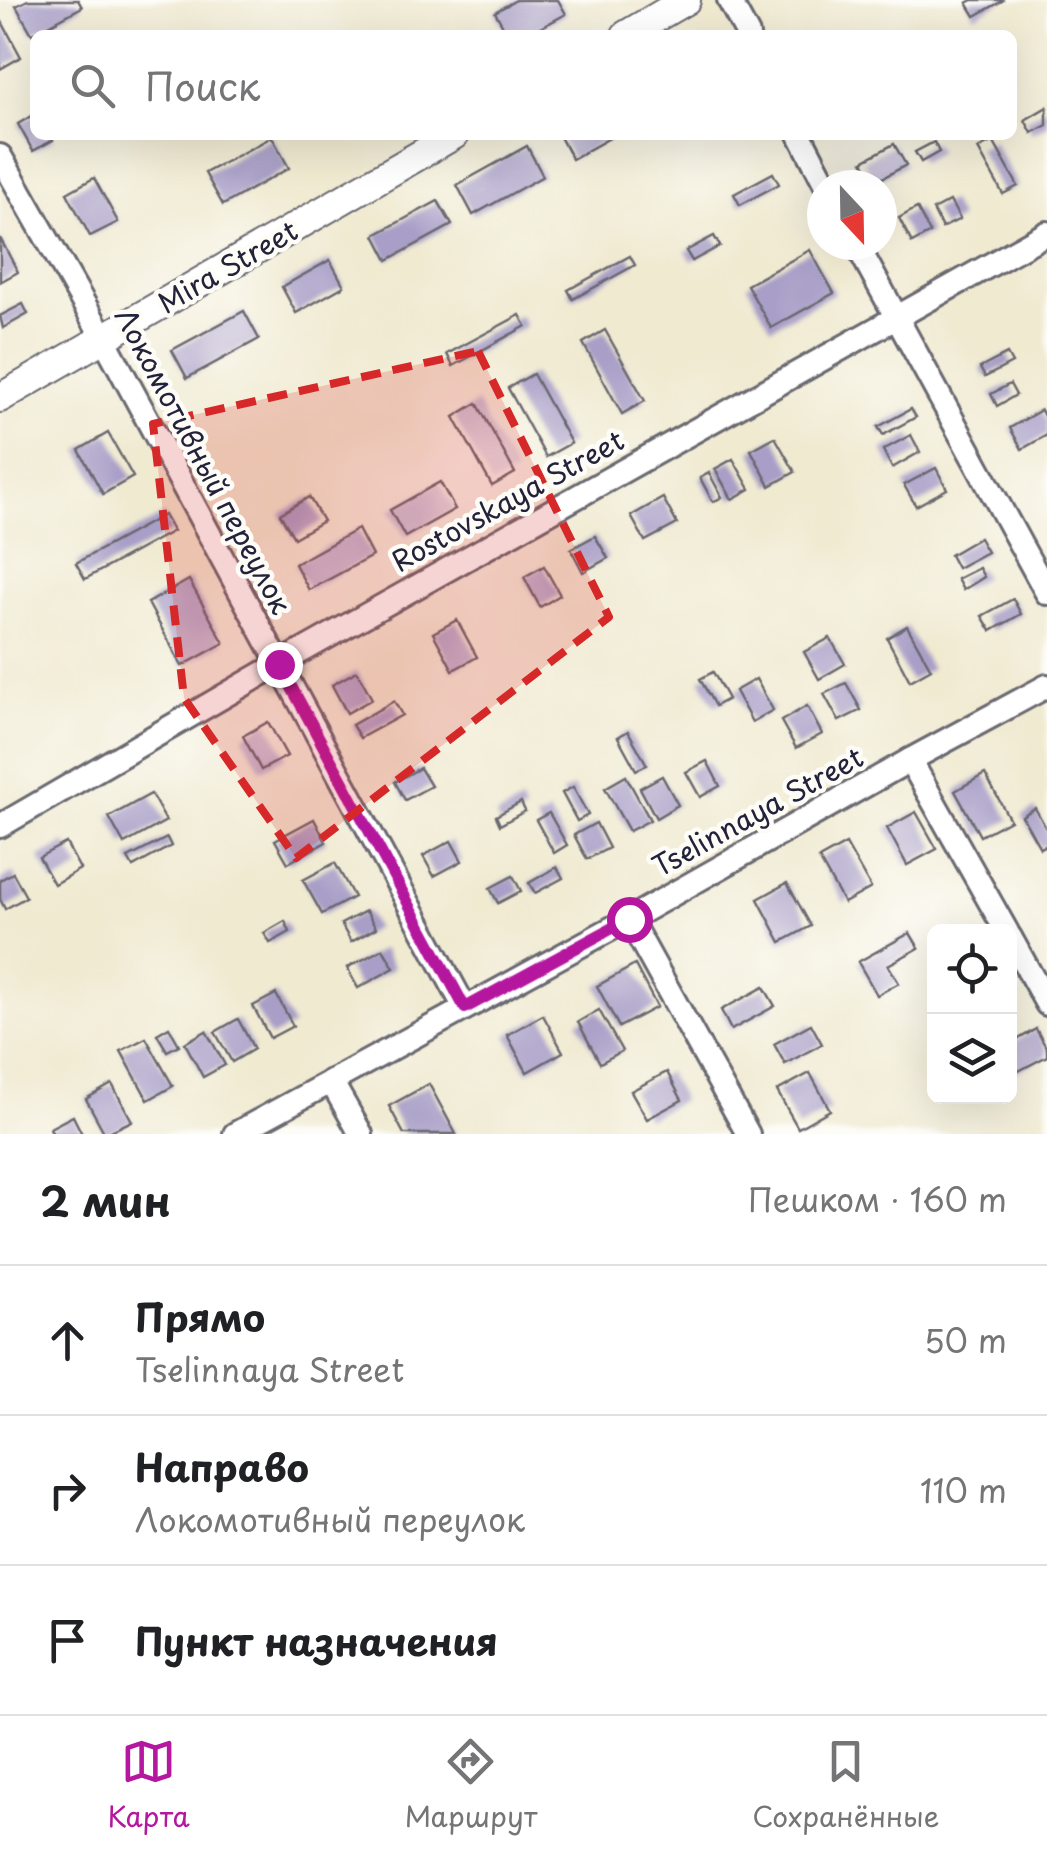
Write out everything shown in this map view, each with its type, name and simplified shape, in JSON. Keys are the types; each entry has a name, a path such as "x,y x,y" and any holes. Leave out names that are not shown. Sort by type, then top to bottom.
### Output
{"street":[{"path":"635,30 686,0"},
{"path":"730,0 745,30"},
{"name":"Mira Street","path":"0,398 445,140"},
{"path":"803,140 818,170"},
{"name":"Локомотивный переулок","path":"0,156 104,339 465,1008"},
{"name":"Rostovskaya Street","path":"0,826 279,664 1047,233"},
{"path":"866,260 1047,594"},
{"name":"Tselinnaya Street","path":"235,1134 1047,686"},
{"path":"910,760 1002,924"},
{"path":"629,919 748,1134"},
{"path":"1017,950 1047,1004"},
{"path":"330,1080 361,1134"}],"highlighted area":[{"path":"478,351 609,617 296,858 184,698 153,424"}],"building":[{"path":"28,0 78,0 82,7 39,30 30,30 16,6"},
{"path":"516,0 558,0 566,14 536,30 505,30 495,12"},
{"path":"1004,0 975,16 967,3"},
{"path":"0,18 21,57 0,69"},
{"path":"1047,107 1047,125 1032,133 1025,120"},
{"path":"30,117 30,140 53,140 33,151 18,124"},
{"path":"266,140 274,140 289,168 223,205 205,173"},
{"path":"562,140 606,140 572,159"},
{"path":"993,141 1018,186 1003,194 978,149"},
{"path":"934,142 939,152 921,162 915,152"},
{"path":"894,144 906,165 897,170 868,170 863,161"},
{"path":"527,146 543,176 473,215 457,185"},
{"path":"773,173 779,184 740,205 734,194"},
{"path":"94,178 118,222 90,236 67,193"},
{"path":"438,201 452,225 388,260 375,235"},
{"path":"950,201 960,219 942,228 933,210"},
{"path":"917,208 930,233 912,243 899,218"},
{"path":"714,236 720,246 692,261 686,251"},
{"path":"0,238 18,272 0,282"},
{"path":"807,252 807,260 816,260 834,293 771,328 747,285"},
{"path":"630,256 635,265 573,299 568,290"},
{"path":"330,260 344,286 296,313 282,287"},
{"path":"23,304 28,314 3,328 0,316"},
{"path":"244,311 259,339 187,378 172,350"},
{"path":"520,315 526,326 453,366 447,354"},
{"path":"605,330 645,401 622,414 583,343"},
{"path":"1007,354 1012,363 985,377 980,368"},
{"path":"533,374 571,443 546,457 508,388"},
{"path":"1010,384 1016,395 997,406 991,394"},
{"path":"477,403 515,473 492,486 454,417"},
{"path":"911,409 916,417 883,435 878,427"},
{"path":"1041,410 1047,422 1047,435 1022,449 1010,428"},
{"path":"108,433 133,477 103,494 79,450"},
{"path":"911,435 920,452 892,468 883,450"},
{"path":"775,437 795,472 770,486 751,450"},
{"path":"733,459 750,489 732,499 715,469"},
{"path":"936,468 947,489 916,506 904,485"},
{"path":"709,473 722,497 713,502 700,478"},
{"path":"440,482 455,509 405,537 390,510"},
{"path":"309,497 323,521 294,538 280,514"},
{"path":"663,498 677,524 645,541 631,516"},
{"path":"164,515 173,531 85,579 76,563"},
{"path":"358,529 372,556 309,590 295,564"},
{"path":"595,536 608,558 583,572 571,549"},
{"path":"979,538 987,552 957,568 950,555"},
{"path":"544,566 560,595 540,607 524,577"},
{"path":"979,568 984,577 963,590 957,579"},
{"path":"189,580 224,643 182,666 148,603"},
{"path":"1013,599 1021,614 991,631 982,616"},
{"path":"457,620 477,657 453,670 433,633"},
{"path":"907,626 931,669 910,681 887,638"},
{"path":"830,638 845,664 819,679 804,652"},
{"path":"357,671 372,699 347,713 332,685"},
{"path":"713,672 728,699 715,706 700,679"},
{"path":"756,679 773,710 752,722 735,691"},
{"path":"846,683 861,710 839,721 824,694"},
{"path":"394,701 402,715 360,738 352,725"},
{"path":"807,706 822,734 796,748 781,721"},
{"path":"268,722 287,756 261,770 243,736"},
{"path":"628,731 647,765 636,770 618,737"},
{"path":"707,761 720,786 700,797 686,772"},
{"path":"420,768 431,786 405,800 395,782"},
{"path":"985,774 1010,820 980,836 955,791"},
{"path":"626,776 650,820 629,831 605,788"},
{"path":"662,776 678,805 656,818 640,788"},
{"path":"573,787 588,815 577,821 562,793"},
{"path":"151,794 166,821 124,844 109,817"},
{"path":"521,802 525,811 500,825 496,816"},
{"path":"1035,808 1047,830 1047,844 1040,848 1022,816"},
{"path":"916,812 937,849 907,865 887,828"},
{"path":"549,813 567,845 554,853 536,820"},
{"path":"314,819 326,842 288,863 275,840"},
{"path":"596,823 609,848 587,859 574,835"},
{"path":"167,838 171,846 133,867 128,858"},
{"path":"451,841 462,861 434,876 423,856"},
{"path":"66,843 80,869 54,884 39,857"},
{"path":"846,844 871,888 844,903 819,859"},
{"path":"335,863 354,897 322,914 303,880"},
{"path":"557,867 563,878 535,893 529,883"},
{"path":"13,873 26,897 5,909 0,899 0,880"},
{"path":"513,876 521,891 498,903 490,888"},
{"path":"787,883 811,926 781,942 758,899"},
{"path":"366,911 376,928 351,942 341,924"},
{"path":"285,921 290,932 270,943 264,933"},
{"path":"910,933 919,948 888,965 899,983 877,995 858,962"},
{"path":"383,949 394,968 358,988 347,968"},
{"path":"635,965 657,1007 619,1027 597,986"},
{"path":"764,987 775,1006 731,1030 721,1010"},
{"path":"276,994 293,1026 270,1038 253,1006"},
{"path":"599,1010 622,1051 600,1063 578,1022"},
{"path":"543,1015 563,1052 527,1072 507,1035"},
{"path":"238,1019 254,1049 232,1062 215,1032"},
{"path":"811,1024 822,1044 785,1064 774,1044"},
{"path":"169,1027 179,1045 167,1051 157,1034"},
{"path":"1036,1029 1047,1056 1017,1072 1017,1040"},
{"path":"206,1031 225,1065 203,1077 185,1043"},
{"path":"146,1038 173,1086 148,1100 121,1051"},
{"path":"667,1072 682,1100 647,1119 631,1091"},
{"path":"810,1073 830,1110 798,1128 777,1091"},
{"path":"112,1084 132,1121 105,1134 86,1099"},
{"path":"429,1084 456,1134 404,1134 389,1106"},
{"path":"73,1116 82,1134 53,1134 50,1128"}],"route":[{"path":"279,664 465,1008 629,919"}]}
